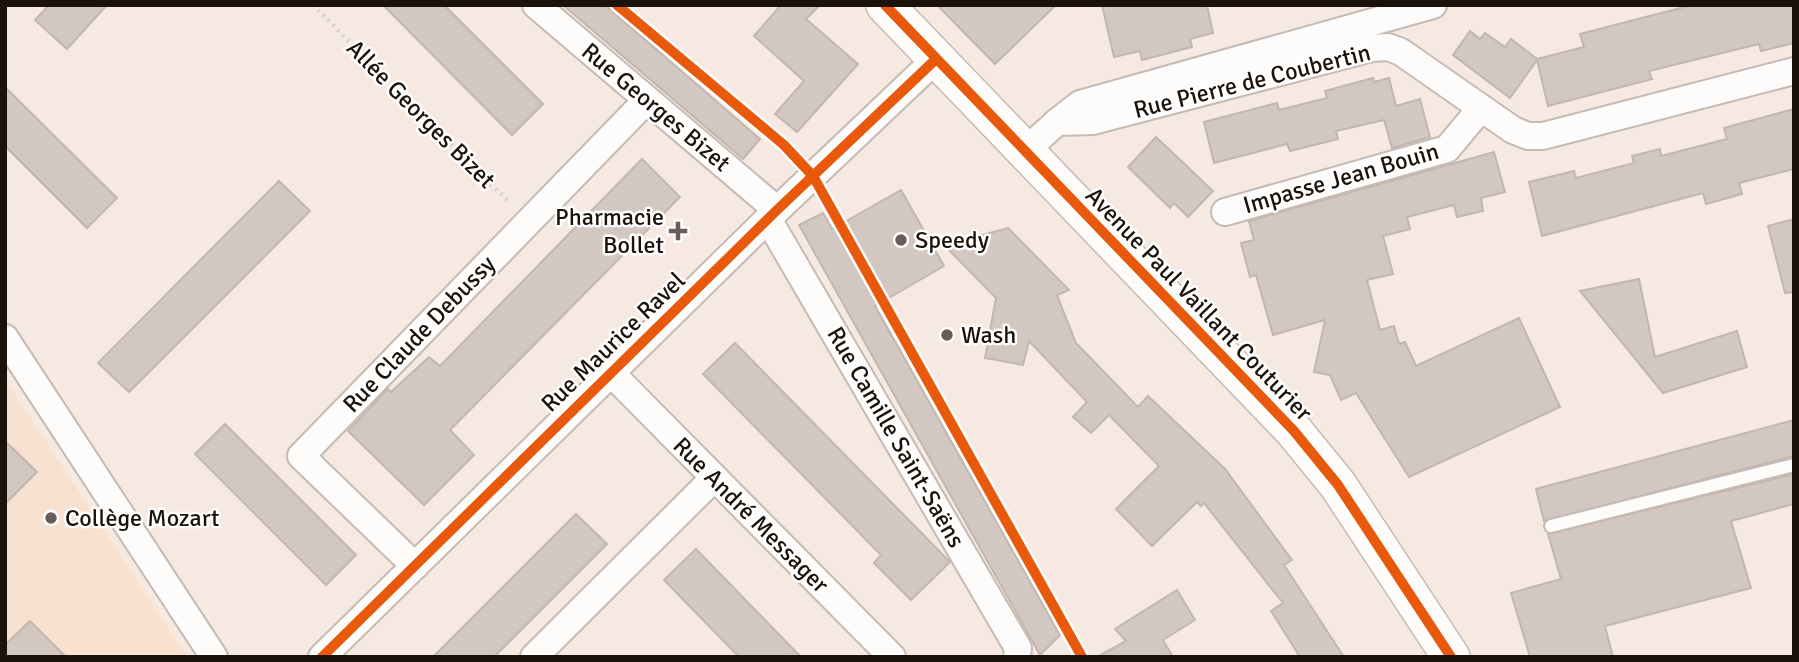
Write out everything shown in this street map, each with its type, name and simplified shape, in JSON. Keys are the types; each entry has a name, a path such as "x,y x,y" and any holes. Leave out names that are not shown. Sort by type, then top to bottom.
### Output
{"street":[{"name":"Rue Georges Bizet","path":"536,5 647,100 772,214"},
{"name":"Avenue Paul Vaillant Couturier","path":"885,5 1023,153 1294,431 1338,485 1451,657"},
{"path":"1023,153 1080,104 1433,5"},
{"name":"Rue Pierre de Coubertin","path":"1057,122 1093,121 1372,48 1388,47 1401,52 1513,130 1528,136 1543,136 1794,71"},
{"name":"Rue Maurice Ravel","path":"322,657 772,214 935,60"},
{"name":"Rue Claude Debussy","path":"415,566 301,456 647,100"},
{"name":"Impasse Jean Bouin","path":"1225,212 1447,149 1481,108"},
{"name":"Rue Camille Saint-Saëns","path":"772,214 1018,648 1017,657"},
{"path":"5,338 214,657"},
{"name":"Rue André Messager","path":"611,373 892,657"},
{"path":"534,657 714,478"}],"lane":[{"path":"1551,526 1794,465"}],"shaded area":[{"name":"Collège Mozart","path":"5,379 187,657 5,657"}],"building":[{"path":"49,5 107,5 67,49 35,20"},
{"path":"383,5 444,5 543,104 512,135"},
{"path":"563,5 605,5 760,139 743,159"},
{"path":"781,5 820,5 806,19 858,64 797,132 775,114 804,81 754,36"},
{"path":"937,5 1056,5 995,64"},
{"path":"1102,5 1207,5 1213,33 1190,39 1192,47 1142,60 1140,51 1114,57"},
{"path":"1692,5 1794,5 1794,43 1761,51 1759,44 1649,71 1652,79 1548,106 1537,60 1510,98 1453,55 1470,31 1480,39 1485,33 1505,47 1511,39 1537,59 1584,47 1580,34"},
{"path":"1373,78 1374,82 1389,78 1396,106 1420,99 1430,137 1392,148 1384,120 1336,131 1338,139 1290,151 1287,144 1214,163 1204,122 1277,103 1279,110 1327,98 1325,91"},
{"path":"5,87 117,198 87,228 5,146"},
{"path":"1794,109 1794,169 1739,183 1742,194 1706,204 1703,193 1542,236 1529,182 1574,171 1576,178 1634,163 1632,156 1660,149 1661,156 1727,139 1724,128"},
{"path":"1156,137 1213,191 1188,217 1174,203 1170,208 1128,167"},
{"path":"1494,152 1505,192 1481,198 1483,211 1457,217 1454,205 1407,217 1410,229 1383,236 1393,274 1367,280 1380,330 1394,326 1399,344 1405,342 1416,366 1519,318 1560,407 1409,477 1356,393 1341,400 1330,375 1314,372 1325,320 1273,335 1256,275 1250,277 1241,243 1254,240 1249,221"},
{"path":"642,159 680,197 450,430 474,455 424,505 348,431 388,389 391,392 429,357 440,366"},
{"path":"279,181 310,211 129,392 98,363"},
{"path":"901,190 944,266 875,306 1060,635 1040,655 799,225 823,213 832,229"},
{"path":"1794,219 1794,292 1785,293 1768,226"},
{"path":"1008,228 1069,290 1057,295 1076,343 1138,407 1148,396 1225,469 1292,560 1284,565 1344,657 1300,657 1271,611 1283,603 1204,503 1201,506 1197,502 1152,546 1116,509 1159,466 1109,415 1091,433 1073,417 1087,402 1029,341 1023,365 985,358 996,298 944,245"},
{"path":"1639,279 1655,357 1737,331 1747,367 1663,393 1580,291"},
{"path":"735,343 950,562 911,600 874,563 881,555 703,374"},
{"path":"1794,420 1794,456 1544,521 1536,489"},
{"path":"225,424 356,555 326,585 195,454"},
{"path":"5,441 37,472 5,504"},
{"path":"1794,474 1794,504 1731,521 1751,588 1605,626 1613,657 1530,657 1511,593 1561,579 1548,534"},
{"path":"576,514 607,544 494,657 433,657"},
{"path":"696,549 801,657 739,657 664,580"},
{"path":"1177,590 1195,620 1163,640 1173,657 1097,657 1126,641 1115,629"},
{"path":"30,621 66,657 5,657 5,645"}],"cycle path":[{"path":"617,5 784,145 813,176 1082,657"},
{"path":"885,5 1294,431 1338,485 1451,657"},
{"path":"322,657 777,210 935,60"}],"place":[{"name":"Pharmacie Bollet","path":"678,231"},
{"name":"Speedy","path":"901,240"},
{"name":"Wash","path":"947,335"},
{"name":"Collège Mozart","path":"51,518"}]}
